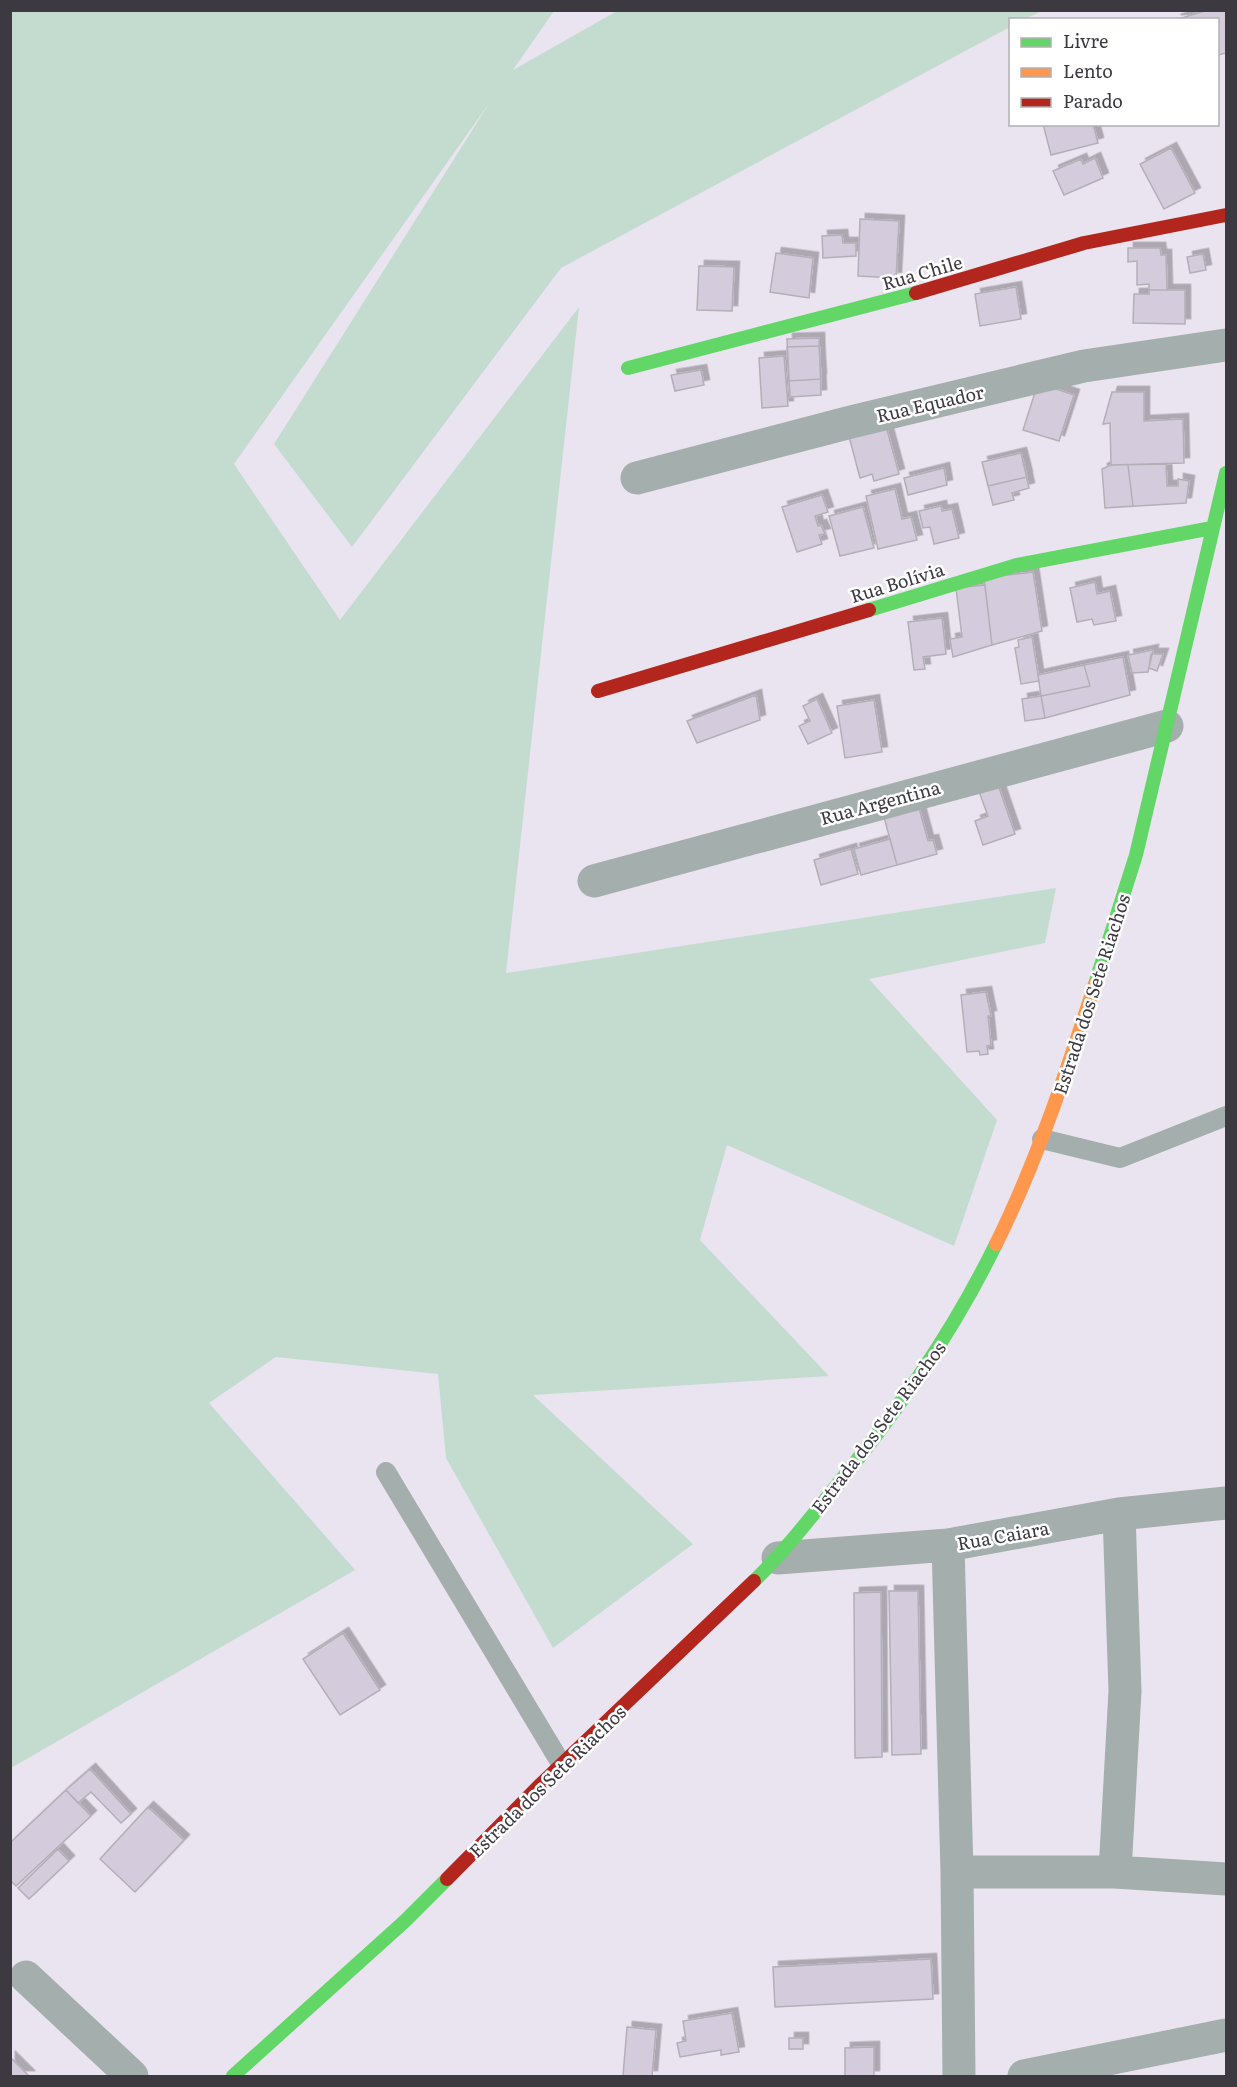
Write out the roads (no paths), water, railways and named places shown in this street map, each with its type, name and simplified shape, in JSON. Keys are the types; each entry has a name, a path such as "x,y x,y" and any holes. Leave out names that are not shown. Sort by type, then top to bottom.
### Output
{"street":[{"name":"Rua Chile","path":"628,368 884,303 1084,243 1227,215"},
{"name":"Rua Equador","path":"637,478 850,422 1084,366 1227,345"},
{"name":"Estrada dos Sete Riachos","path":"233,2076 405,1921 562,1765 778,1558 869,1445 930,1363 974,1289 1024,1187 1068,1068 1136,855 1212,528 1227,473"},
{"name":"Rua Bolívia","path":"598,692 1017,565 1212,528"},
{"name":"Rua Argentina","path":"594,881 1167,726"},
{"name":"Rua Caiara","path":"778,1558 948,1545 1119,1514 1227,1503"},
{"path":"1115,1872 1125,1691 1119,1514"},
{"path":"948,1545 957,1872 959,2076"},
{"path":"957,1872 1115,1872 1227,1879"},
{"path":"27,1977 132,2076"},
{"path":"1024,2076 1227,2035"}],"lane":[{"path":"1042,1139 1120,1158 1227,1116"},
{"path":"386,1472 562,1765"}]}
